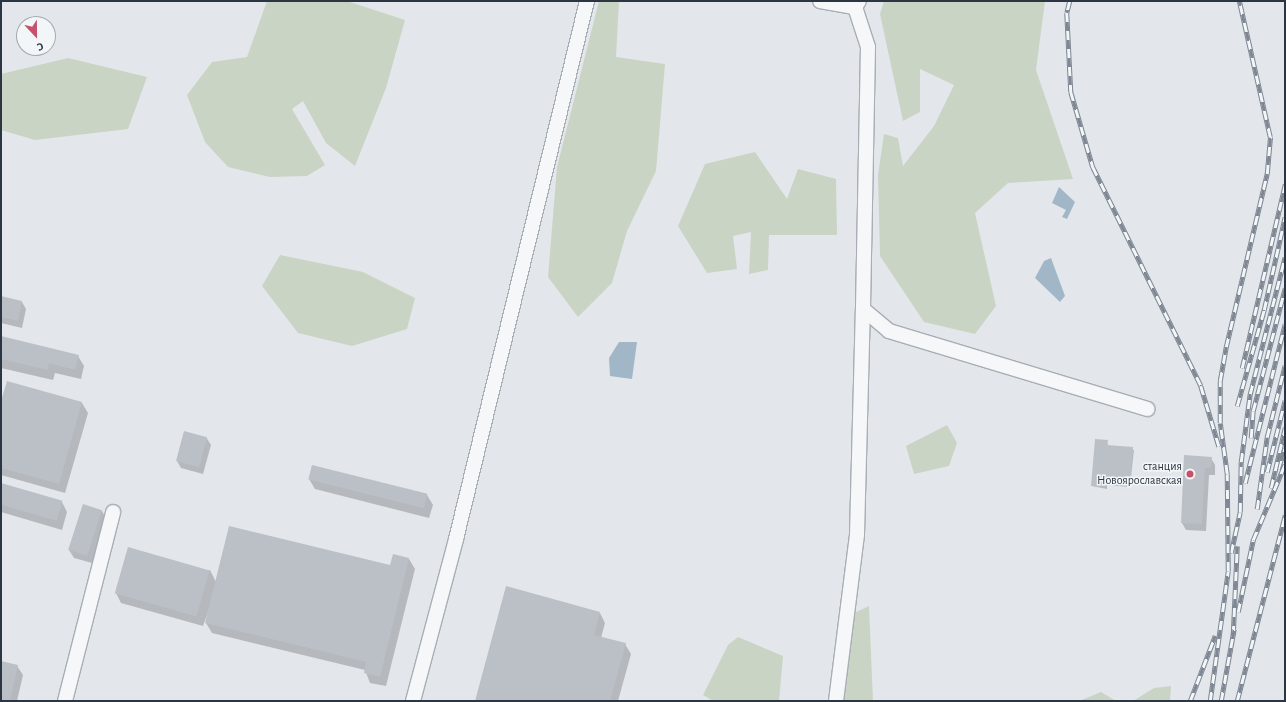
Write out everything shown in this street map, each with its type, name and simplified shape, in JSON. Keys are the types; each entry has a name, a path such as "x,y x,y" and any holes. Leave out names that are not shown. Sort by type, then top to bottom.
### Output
{"street":[{"path":"413,701 456,539 588,1"},
{"path":"820,1 857,4 868,48 857,534 836,701"},
{"path":"863,309 890,331 1147,409"},
{"path":"65,701 113,512"}],"green space":[{"path":"267,1 347,1 405,20 386,88 355,166 326,143 303,101 292,109 325,165 307,176 270,177 228,167 205,142 187,95 212,62 247,57"},
{"path":"599,1 619,1 616,57 665,64 656,171 627,231 612,283 578,317 548,277 557,167"},
{"path":"884,1 1045,1 1036,70 1073,179 1008,183 975,213 996,306 975,334 924,322 880,256 878,175 884,134 898,138 903,166 934,126 954,85 920,69 920,112 903,121 880,14"},
{"path":"68,58 147,77 128,129 35,140 1,130 1,74"},
{"path":"755,152 787,199 798,169 836,179 837,235 769,235 768,270 749,274 751,232 733,236 737,269 707,273 678,226 705,164"},
{"path":"280,255 363,272 415,298 407,329 352,346 298,333 262,286"},
{"path":"947,425 957,443 949,466 914,474 906,446"},
{"path":"869,606 873,701 837,701 844,618"},
{"path":"738,637 783,656 779,701 713,701 703,695 728,645"},
{"path":"1171,686 1170,701 1133,701 1154,688"},
{"path":"1101,692 1116,701 1079,701"}],"water":[{"path":"1059,187 1075,202 1067,219 1062,217 1066,210 1052,203"},
{"path":"1051,258 1065,296 1060,302 1035,278 1044,261"},
{"path":"619,342 637,342 632,379 610,376 609,358"}],"building":[{"path":"1,296 22,301 18,321 1,317"},
{"path":"1,336 79,355 75,370 49,363 48,370 1,359"},
{"path":"7,381 82,402 59,484 1,468 1,401"},
{"path":"184,431 207,437 199,467 176,461"},
{"path":"1095,439 1108,440 1107,445 1133,447 1130,485 1106,483 1106,487 1091,486"},
{"path":"1184,455 1212,457 1211,468 1205,468 1202,524 1181,523"},
{"path":"312,465 427,494 424,508 308,480"},
{"path":"1,483 63,501 57,521 1,505"},
{"path":"83,504 102,510 87,556 68,550"},
{"path":"229,526 390,565 393,554 409,558 380,677 364,673 366,662 205,623"},
{"path":"128,547 210,570 196,617 115,593"},
{"path":"506,586 600,612 594,635 626,643 610,701 475,701"},
{"path":"1,661 18,665 10,701 1,701"}],"railway":[{"path":"1070,1 1067,13 1071,92 1093,167 1201,386 1219,446"},
{"path":"1210,701 1228,571 1227,474 1220,423 1220,381 1226,347 1267,174 1270,137 1239,1"},
{"path":"1242,368 1285,184"},
{"path":"1237,406 1264,310 1285,217"},
{"path":"1231,553 1240,512 1241,462 1250,394 1285,257"},
{"path":"1251,438 1253,411 1285,288"},
{"path":"1245,483 1285,324"},
{"path":"1257,509 1267,437 1285,365"},
{"path":"1267,472 1285,400"},
{"path":"1271,488 1285,428"},
{"path":"1278,469 1285,448"},
{"path":"1238,612 1253,540 1285,464"},
{"path":"1237,701 1285,515"},
{"path":"1233,635 1237,546"},
{"path":"1221,701 1234,629"},
{"path":"1190,701 1215,636"}],"place":[{"name":"станция Новоярославская","path":"1190,474"}]}
